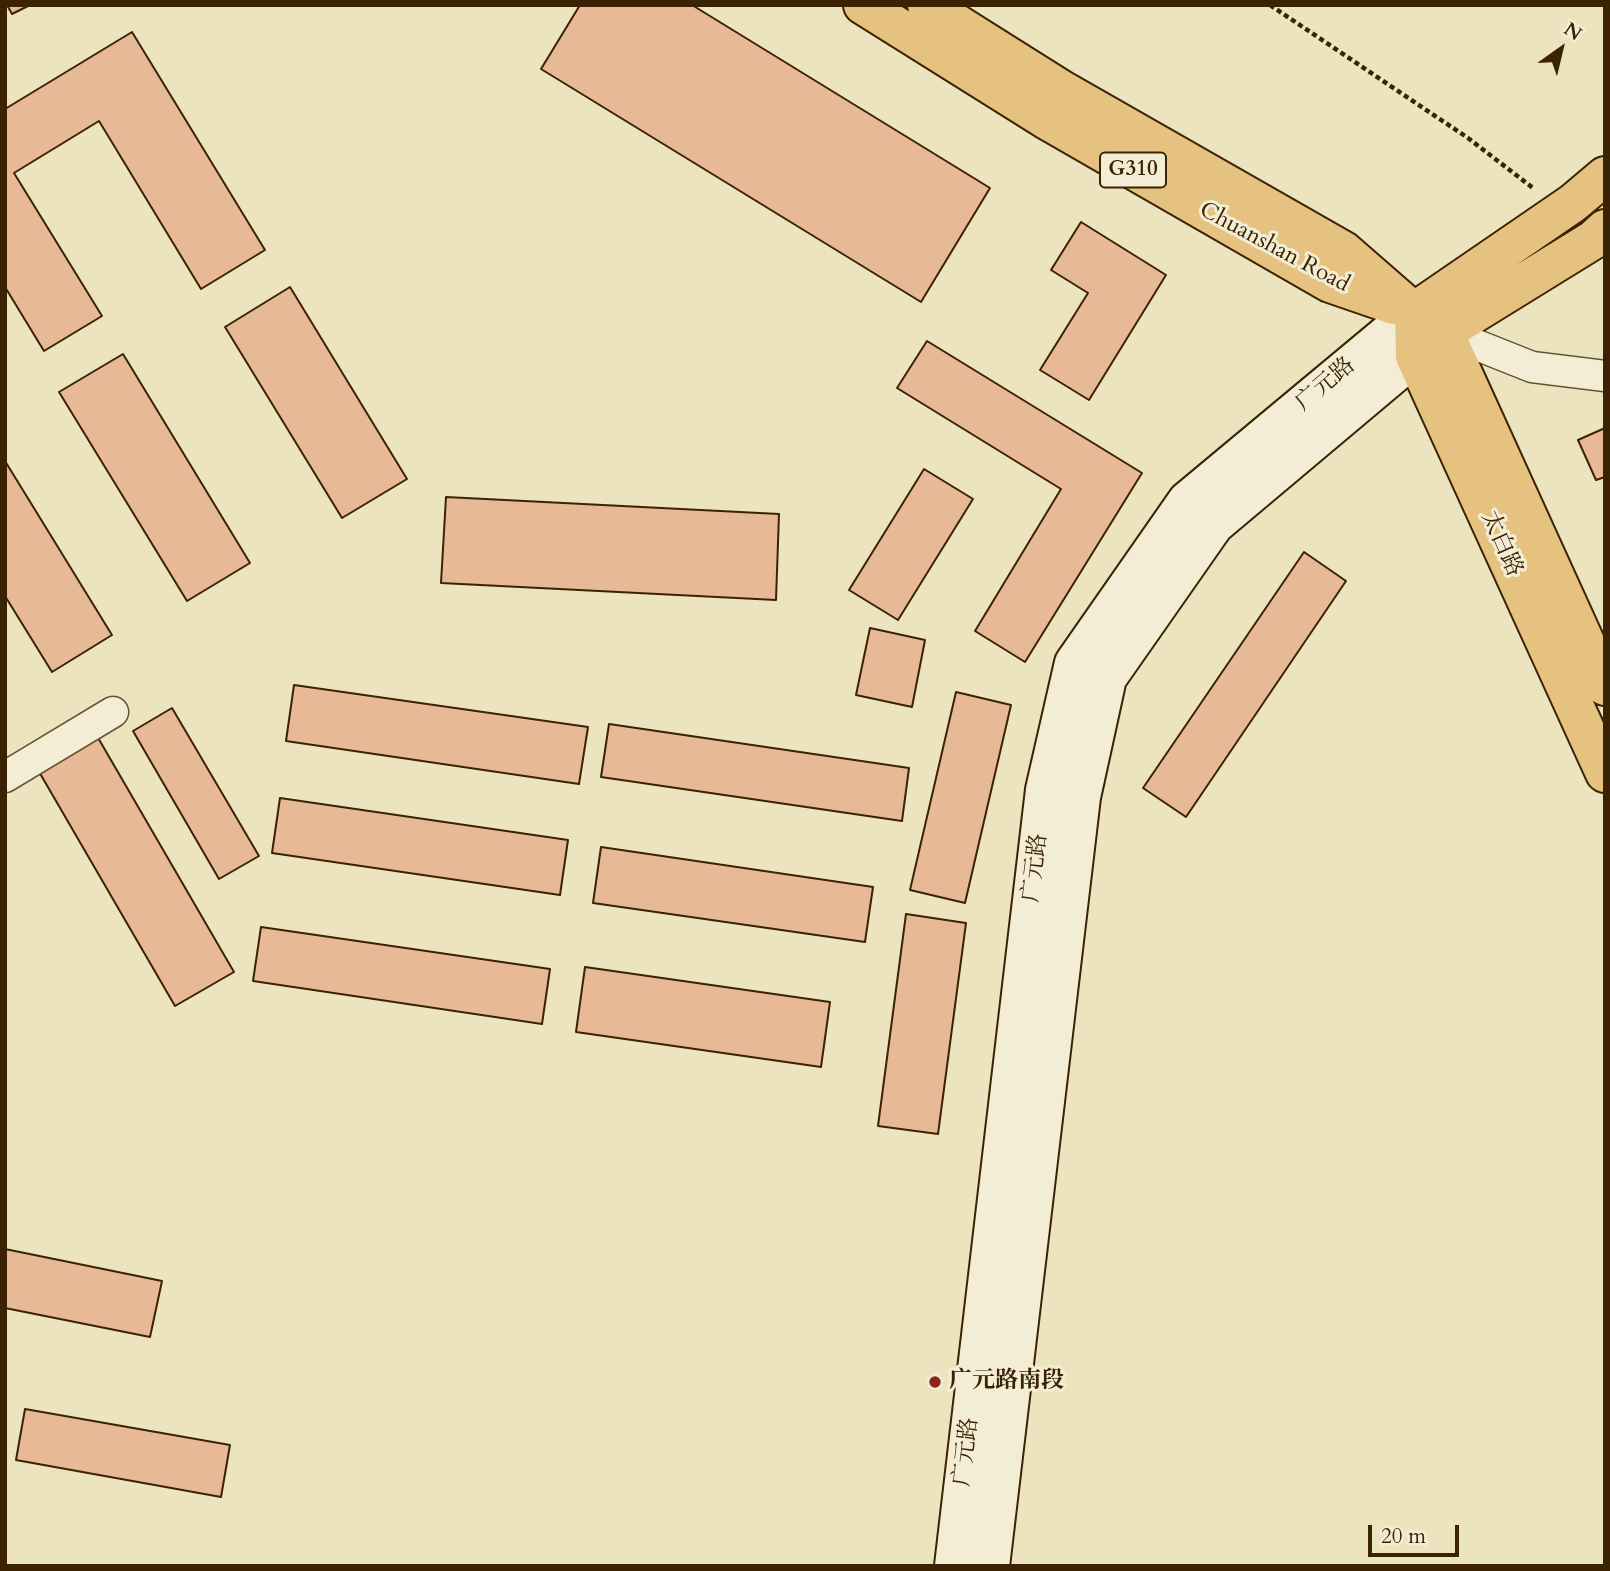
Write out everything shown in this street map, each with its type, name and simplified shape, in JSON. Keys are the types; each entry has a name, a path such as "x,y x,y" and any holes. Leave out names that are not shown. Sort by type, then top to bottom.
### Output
{"main road":[{"name":"Chuanshan Road","path":"863,5 1045,119 1330,283 1429,322"},
{"name":"Chuanshan Road","path":"927,5 1062,90 1344,251 1429,322"},
{"path":"1429,322 1605,176"},
{"path":"1429,322 1599,234"},
{"name":"广元路","path":"990,1566 1081,797 1107,678 1214,525 1415,356 1429,322"},
{"name":"广元路","path":"954,1566 1045,790 1074,663 1187,500 1429,322"},
{"name":"太白路","path":"1429,322 1605,686"},
{"name":"太白路","path":"1415,356 1605,773"}],"street":[{"path":"1429,322 1532,367 1605,376"},
{"path":"5,777 113,712"}],"path":[{"path":"1270,5 1567,206"}],"building":[{"path":"7,5 30,5 12,14"},
{"path":"580,5 692,5 990,188 921,302 541,69"},
{"path":"132,32 265,250 201,289 99,121 14,173 102,316 44,351 5,287 5,109"},
{"path":"1081,222 1166,275 1089,400 1040,370 1088,293 1051,270"},
{"path":"290,287 407,479 342,518 225,327"},
{"path":"927,341 1142,473 1025,662 975,631 1061,489 897,388"},
{"path":"123,354 250,563 187,601 59,392"},
{"path":"1605,428 1605,477 1596,480 1578,440"},
{"path":"5,461 112,635 52,672 5,596"},
{"path":"924,469 973,499 898,620 849,590"},
{"path":"446,497 779,514 776,600 441,583"},
{"path":"1304,552 1346,581 1186,817 1143,788"},
{"path":"870,628 925,640 912,707 856,695"},
{"path":"294,685 588,727 579,784 286,741"},
{"path":"956,692 1011,705 965,903 910,890"},
{"path":"172,708 259,856 219,879 133,731"},
{"path":"609,724 909,768 902,821 601,777"},
{"path":"97,736 234,972 175,1006 38,770"},
{"path":"280,798 568,840 560,895 272,853"},
{"path":"601,847 873,887 865,942 593,903"},
{"path":"906,914 966,923 938,1134 878,1126"},
{"path":"261,927 550,969 542,1024 253,981"},
{"path":"585,967 830,1002 821,1067 576,1032"},
{"path":"5,1249 162,1281 150,1337 5,1308"},
{"path":"25,1409 230,1445 221,1497 16,1460"}],"place":[{"name":"广元路南段","path":"935,1382"}]}
